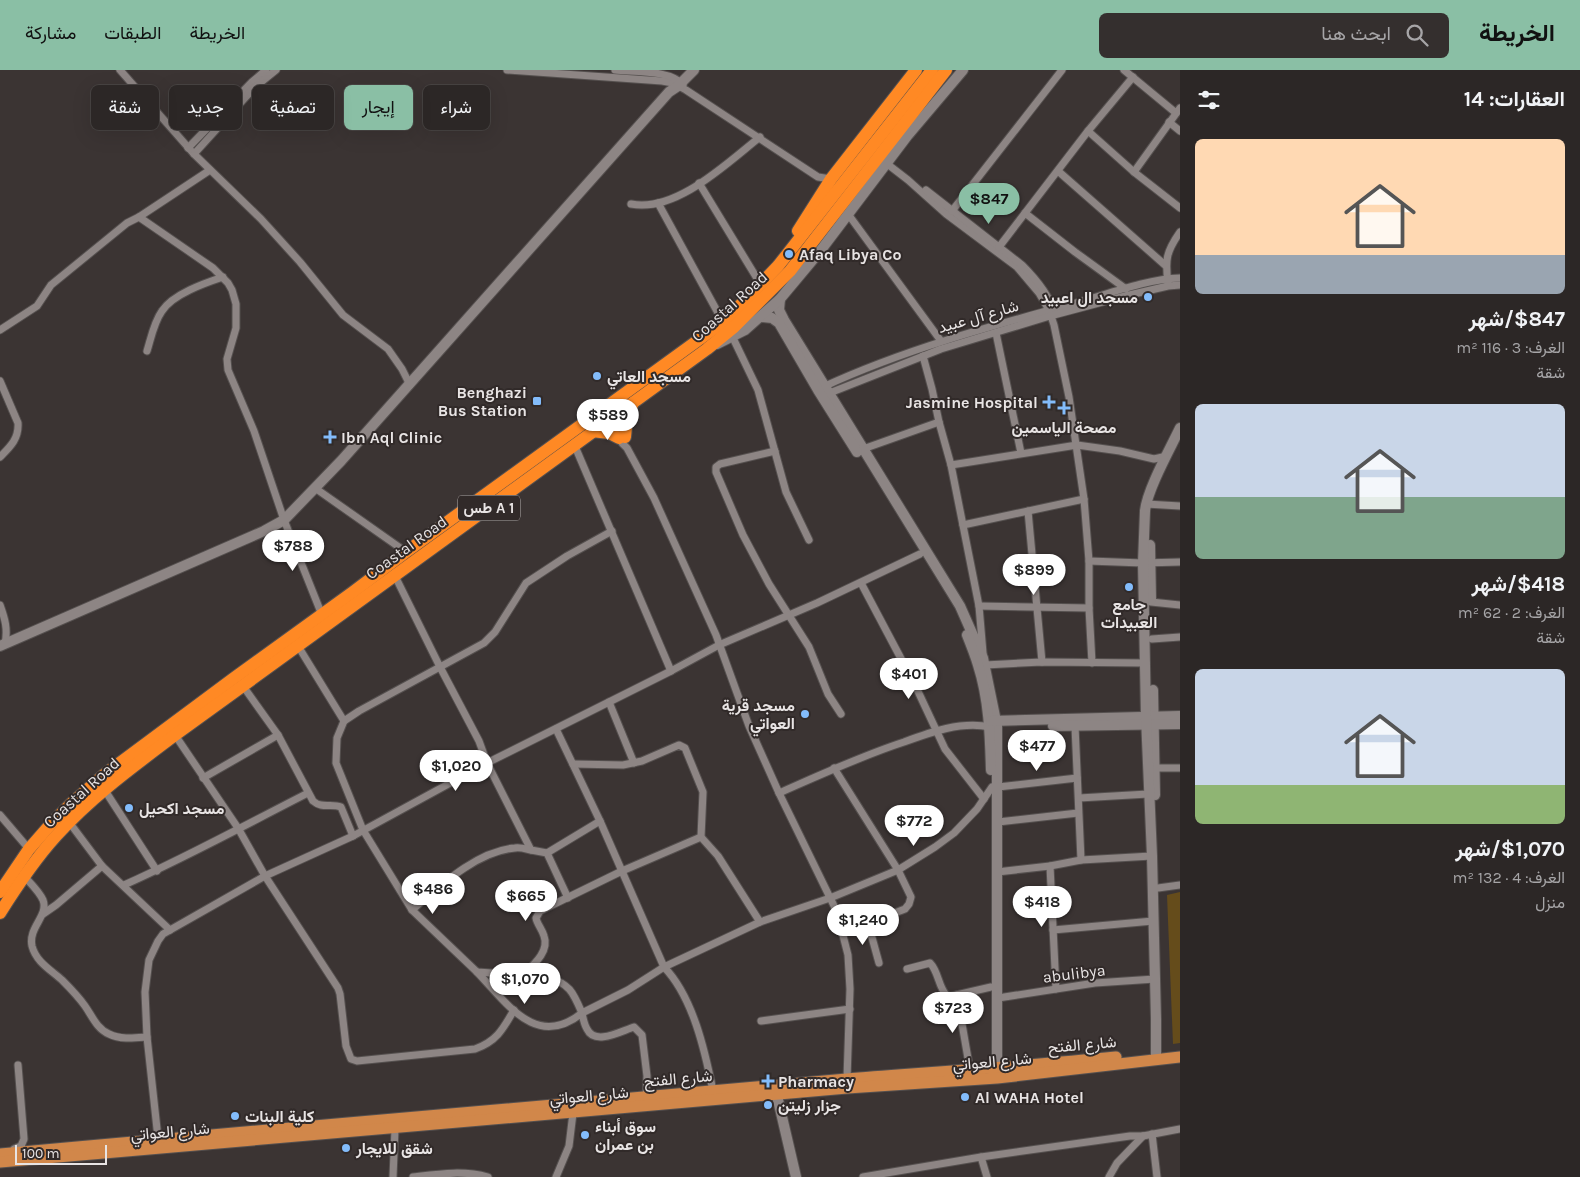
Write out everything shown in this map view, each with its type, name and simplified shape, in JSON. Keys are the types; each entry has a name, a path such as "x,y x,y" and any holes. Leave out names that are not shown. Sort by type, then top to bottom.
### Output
{"highway":[{"path":"778,266 805,218 831,179 916,70"},
{"name":"Coastal Road","path":"0,892 29,849 72,803 105,774 723,322 778,266 932,70"},
{"name":"Coastal Road","path":"0,912 24,876 56,835 104,789 175,735 707,349 734,327 790,271 946,70"},
{"path":"914,112 955,70"},
{"path":"592,431 610,433 624,441 627,417 633,402"}],"main road":[{"path":"1159,1056 1180,1051"},
{"name":"شارع العواتي","path":"0,1162 85,1150 294,1132 395,1129 573,1113 646,1101 776,1090 847,1088 1159,1056 1180,1057"},
{"name":"شارع الفتح","path":"6,1153 85,1150 158,1138 294,1132 646,1101 714,1091 776,1090 847,1079 970,1070 994,1074"}],"street":[{"path":"120,70 191,151 261,219 300,262 343,316 388,349 402,369 410,385"},
{"path":"191,151 252,82 266,70"},
{"path":"191,151 276,70"},
{"path":"507,70 600,73 662,81 678,85"},
{"path":"615,70 665,74 678,85 760,137 818,177 831,179"},
{"path":"678,85 685,70"},
{"path":"2,645 264,531 284,520 410,385 498,283 678,85 694,70"},
{"path":"707,349 733,338 761,317 780,299 802,274 908,135 963,70"},
{"path":"952,211 1062,70"},
{"path":"1124,70 1178,111 1134,172"},
{"path":"999,247 1133,76"},
{"path":"1169,122 1180,132"},
{"path":"1088,131 1134,172 1180,208"},
{"path":"631,204 641,206 658,203 690,190 760,137"},
{"path":"887,162 1022,265 1035,279 1052,312 1069,397 1084,499 1089,561 1092,663"},
{"path":"887,162 946,214 1017,267 1052,312"},
{"path":"0,330 37,306 51,285 102,241 210,170"},
{"path":"1058,172 1165,265"},
{"path":"699,183 761,284"},
{"path":"658,203 723,322"},
{"path":"1025,213 1126,289"},
{"path":"848,214 941,341"},
{"path":"139,217 213,268 223,277 232,290 236,304 236,328 227,359 228,370 254,431 284,520 322,615"},
{"path":"1168,282 1165,265 1174,241 1180,232"},
{"path":"147,351 156,323 167,304 204,283 223,277"},
{"name":"شارع آل عبيد","path":"824,391 941,341 1052,312 1125,296 1180,278"},
{"name":"شارع آل عبيد","path":"824,391 941,349 996,333 1052,312 1126,289 1168,282 1180,285"},
{"path":"780,299 779,307 782,315 824,391 965,629 979,666 991,724"},
{"path":"761,317 772,318 779,323 863,449 960,606 984,661"},
{"path":"996,333 1021,453"},
{"path":"733,338 758,390 786,492 809,540"},
{"path":"922,356 932,388 950,465 979,606 991,724 998,822 998,998 994,1074"},
{"path":"0,381 18,423 19,430 14,442 0,457"},
{"path":"612,417 654,498 719,645 749,726 830,898 843,933 848,955 850,989 847,1079"},
{"path":"863,449 939,422"},
{"path":"1159,1056 1155,768 1146,663 1147,563 1149,504 1160,471 1180,428"},
{"path":"1149,504 1180,438"},
{"path":"574,444 671,671"},
{"path":"950,465 1077,445 1120,451 1154,459 1167,456"},
{"path":"775,451 720,464 717,465 716,470 744,535 769,584 809,647 828,694 841,714"},
{"path":"1154,459 1160,471"},
{"path":"315,488 406,552"},
{"path":"963,525 1084,499"},
{"path":"1149,504 1180,506"},
{"path":"1028,511 1042,662"},
{"path":"612,531 567,556 526,583 495,632 484,643 369,705 344,722 337,738 336,763 363,830 412,910 514,1010 534,1025 548,1028 563,1023 628,990 664,967 760,922 830,898 898,870 954,833 967,821 995,787 1077,778"},
{"path":"158,1138 147,1037 146,992 149,960 158,940 170,930 265,876 354,836 487,762 556,729 719,645 860,583 920,554"},
{"path":"1089,561 1180,562"},
{"path":"1147,563 1152,639 1148,794 1152,856 1154,980 1159,1056"},
{"path":"395,576 479,741 487,762 531,850"},
{"path":"860,583 915,685 936,731 951,757 984,799"},
{"path":"1151,602 1180,605"},
{"path":"0,605 6,622 7,632 2,645"},
{"path":"979,606 1089,608"},
{"path":"1152,639 1180,637"},
{"path":"298,646 344,722"},
{"path":"984,661 1146,663"},
{"path":"243,686 278,735 313,801 321,806 338,805 341,807 354,836"},
{"path":"609,702 634,763"},
{"path":"991,724 1075,726 1150,721 1180,716"},
{"path":"779,793 834,768 936,731 991,724 1150,721 1180,724"},
{"path":"1075,726 1081,860"},
{"path":"556,729 600,821 664,967 677,980 685,995 694,1017 714,1091"},
{"path":"175,735 238,828 265,876 338,988 346,1046 351,1059 357,1061 475,1048 486,1045 495,1039 514,1010"},
{"path":"203,778 278,735"},
{"path":"573,764 623,765 634,763 679,745 685,748 703,792 701,837 718,856 760,922"},
{"path":"834,768 898,870 911,897 910,904 905,909 843,933"},
{"path":"1155,768 1180,768"},
{"path":"994,1074 991,987 995,787"},
{"path":"104,789 157,870"},
{"path":"124,885 194,852 308,793"},
{"path":"1078,798 1148,794"},
{"path":"998,822 1078,814"},
{"path":"0,816 29,849"},
{"path":"412,910 472,863 497,852 516,847 547,853 600,821"},
{"path":"69,822 102,866 170,930"},
{"path":"522,976 544,951 545,941 536,921 537,914 546,907 622,871 701,837"},
{"path":"547,853 568,898"},
{"path":"997,872 1050,866 1081,860 1152,856"},
{"path":"43,914 56,906 102,866"},
{"path":"1050,866 1056,989"},
{"path":"24,876 43,900 43,914 34,928 31,937 36,956 78,996 102,1030 119,1037 147,1037"},
{"path":"1158,888 1180,885"},
{"path":"1053,930 1153,921"},
{"path":"868,923 879,963"},
{"path":"908,969 930,964 945,994 950,996 991,987"},
{"path":"477,972 547,977 563,983 573,992 587,1029 595,1037 634,1028 642,1035 647,1076 646,1101"},
{"name":"abulibya","path":"998,998 1095,983 1154,980"},
{"path":"957,995 970,1070"},
{"path":"761,1020 850,1009"},
{"path":"6,1153 21,1146 24,1139 18,1065"},
{"path":"776,1090 796,1177"},
{"path":"556,1177 569,1146 573,1113"},
{"path":"393,1177 395,1129"},
{"path":"864,1177 981,1157 1130,1136 1144,1136 1180,1129"},
{"path":"1152,1134 1157,1177"},
{"path":"1109,1177 1117,1163 1144,1136"},
{"path":"981,1157 987,1177"},
{"path":"413,1177 437,1174 472,1174 488,1177"}],"shaded area":[{"path":"1180,892 1180,1043 1173,1044 1167,895"}],"place":[{"name":"Afaq Libya Co","path":"789,254"},
{"name":"مسجد ال اعبيد","path":"1148,297"},
{"name":"مسجد العاتي","path":"597,376"},
{"name":"Benghazi Bus Station","path":"537,401"},
{"name":"Jasmine Hospital","path":"1049,402"},
{"name":"مصحة الياسمين","path":"1064,408"},
{"name":"Ibn Aql Clinic","path":"330,437"},
{"name":"جامع العبيدات","path":"1129,587"},
{"name":"مسجد قرية العواتي","path":"805,714"},
{"name":"مسجد اكحيل","path":"129,808"},
{"name":"Pharmacy","path":"768,1081"},
{"name":"Al WAHA Hotel","path":"965,1097"},
{"name":"جزار زليتن","path":"768,1105"},
{"name":"كلية البنات","path":"235,1116"},
{"name":"سوق أبناء بن عمران","path":"585,1135"},
{"name":"شقق للايجار","path":"346,1148"}]}
